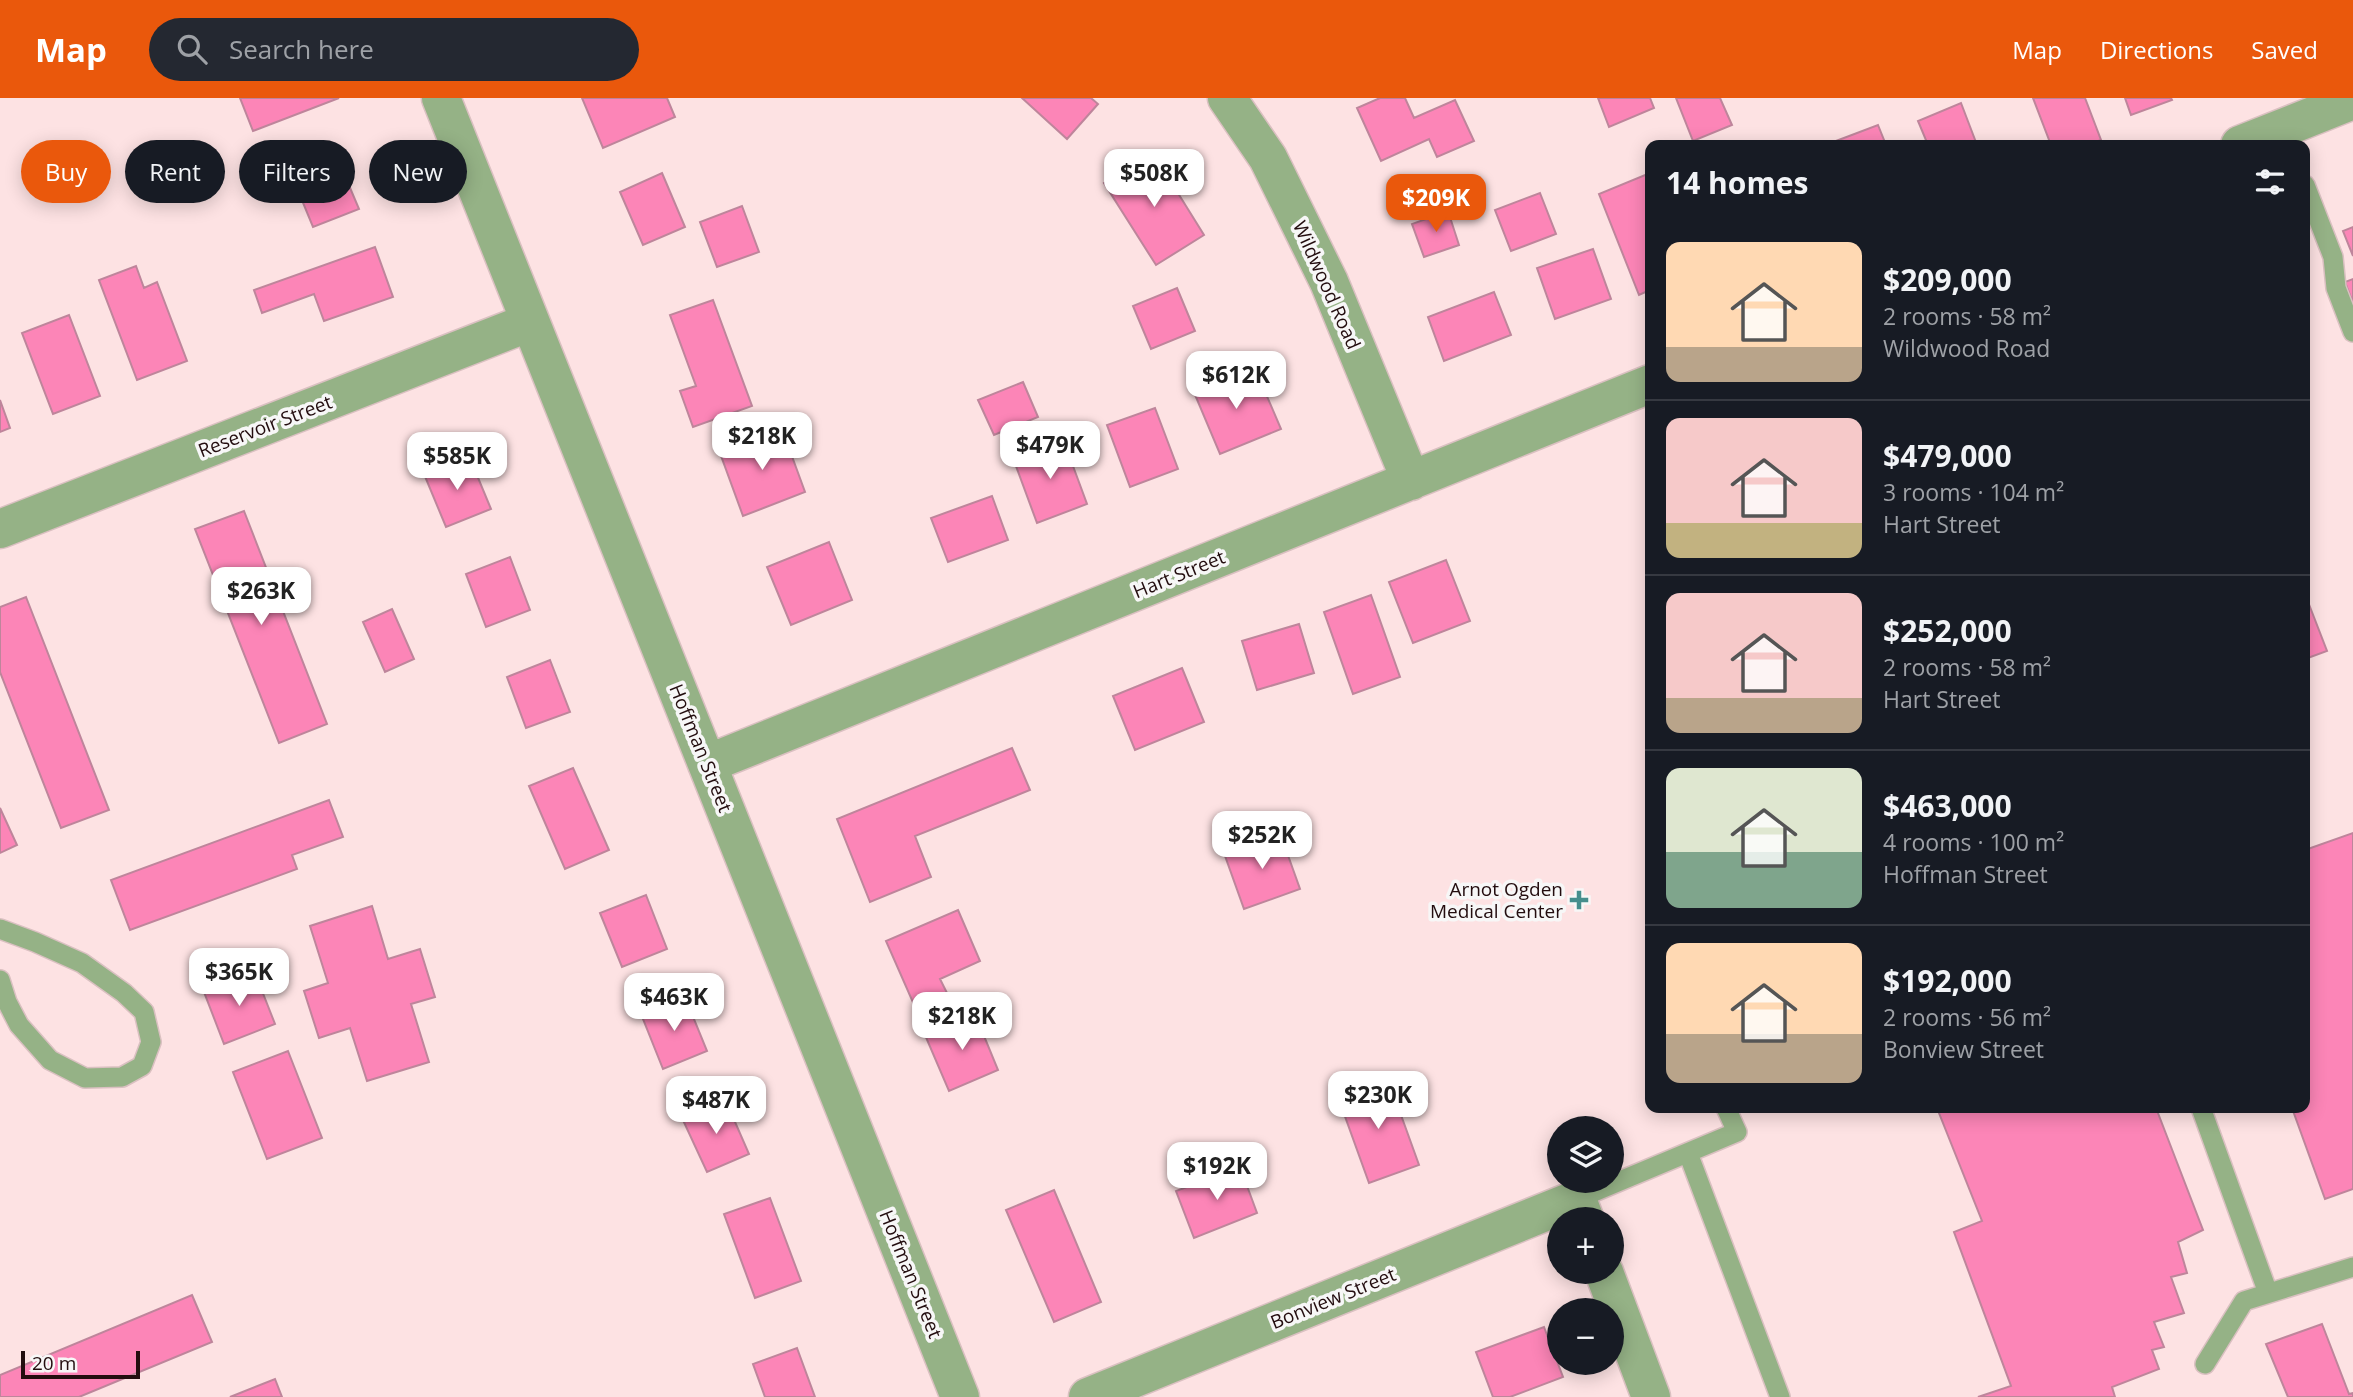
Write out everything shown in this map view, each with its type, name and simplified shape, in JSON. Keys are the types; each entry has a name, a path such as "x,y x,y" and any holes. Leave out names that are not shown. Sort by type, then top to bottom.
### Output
{"street":[{"name":"Hoffman Street","path":"441,98 960,1397"},
{"name":"Wildwood Road","path":"1227,98 1268,158 1329,282 1411,481"},
{"path":"2269,140 2286,137 2353,100"},
{"name":"Reservoir Street","path":"0,530 530,322"},
{"name":"Hart Street","path":"707,764 1645,386"},
{"name":"Bonview Street","path":"1088,1397 1547,1222"},
{"path":"1609,1284 1651,1397"}],"lane":[{"path":"2310,198 2333,257 2336,288 2353,332"},
{"path":"0,929 82,963 131,999 144,1012 151,1042 142,1066 122,1077 85,1078 50,1060 19,1025 1,985"},
{"path":"1585,1207 1688,1153 1737,1132 1728,1113"},
{"path":"2203,1113 2268,1293"},
{"path":"1688,1153 1780,1397"},
{"path":"2205,1364 2244,1301 2353,1267"}],"building":[{"path":"240,98 339,98 253,131"},
{"path":"582,98 667,98 675,117 603,148"},
{"path":"1022,98 1091,98 1098,104 1067,139"},
{"path":"1380,98 1405,98 1414,118 1455,100 1474,141 1437,157 1429,139 1381,161 1357,108"},
{"path":"1598,98 1650,98 1654,108 1609,127"},
{"path":"1676,98 1720,98 1732,125 1693,140"},
{"path":"2033,98 2085,98 2101,140 2049,140"},
{"path":"2125,98 2171,98 2172,100 2131,115"},
{"path":"1961,103 1975,140 1926,140 1918,121"},
{"path":"1878,125 1884,140 1839,140"},
{"path":"1153,153 1204,235 1156,265 1104,183"},
{"path":"662,173 685,227 643,245 620,192"},
{"path":"1645,175 1645,292 1639,295 1599,194"},
{"path":"1540,193 1556,234 1511,251 1495,210"},
{"path":"355,200 359,209 313,227 303,203 355,203"},
{"path":"742,206 759,252 717,267 700,222"},
{"path":"1448,211 1459,245 1424,257 1412,224"},
{"path":"2353,227 2353,256 2343,231"},
{"path":"375,247 393,297 324,321 314,294 262,313 254,290"},
{"path":"1593,249 1611,299 1555,319 1537,268"},
{"path":"136,266 144,288 157,282 187,361 137,380 99,280"},
{"path":"2353,279 2353,303 2345,282"},
{"path":"1177,288 1195,331 1151,349 1133,306"},
{"path":"1494,292 1511,335 1444,361 1428,317"},
{"path":"713,300 752,406 693,427 680,391 696,386 670,315"},
{"path":"69,315 100,396 53,414 22,333"},
{"path":"1241,370 1247,386 1260,380 1281,429 1220,454 1193,390"},
{"path":"1023,382 1038,417 994,435 978,400"},
{"path":"0,400 10,428 0,432"},
{"path":"1155,408 1178,469 1130,487 1107,425"},
{"path":"782,429 805,492 743,516 720,453"},
{"path":"1063,439 1087,504 1037,523 1013,458"},
{"path":"469,456 491,509 446,527 424,474"},
{"path":"992,496 1008,540 948,562 931,518"},
{"path":"244,511 327,724 279,743 195,529"},
{"path":"829,542 852,600 791,625 767,567"},
{"path":"510,557 530,610 486,627 466,574"},
{"path":"1446,560 1470,621 1413,643 1389,582"},
{"path":"1371,595 1400,677 1353,694 1324,612"},
{"path":"26,597 109,810 61,828 0,672 0,607"},
{"path":"2310,607 2327,651 2310,657"},
{"path":"392,609 414,659 385,672 363,622"},
{"path":"1299,624 1314,673 1257,690 1242,641"},
{"path":"550,660 570,712 526,728 507,677"},
{"path":"1182,668 1204,722 1135,750 1113,696"},
{"path":"1012,748 1030,790 915,836 931,877 870,902 837,819"},
{"path":"573,768 609,850 565,869 529,786"},
{"path":"329,800 343,837 292,855 297,869 130,930 111,880"},
{"path":"0,808 17,845 0,853"},
{"path":"1280,833 1300,889 1244,909 1224,853"},
{"path":"2353,833 2353,1189 2325,1199 2294,1113 2310,1113 2310,848"},
{"path":"646,895 667,949 622,967 600,913"},
{"path":"372,906 388,959 420,949 435,997 411,1004 429,1062 367,1081 350,1028 319,1038 304,991 328,983 310,926"},
{"path":"958,910 980,961 940,979 947,993 915,1007 886,941"},
{"path":"255,973 275,1024 224,1044 204,992"},
{"path":"685,997 707,1051 663,1069 641,1014"},
{"path":"975,1014 998,1070 949,1091 925,1035"},
{"path":"288,1051 322,1138 267,1159 233,1072"},
{"path":"1388,1079 1419,1165 1369,1183 1338,1097"},
{"path":"725,1099 749,1154 707,1172 682,1118"},
{"path":"1939,1113 2158,1113 2203,1230 2178,1242 2187,1273 2171,1277 2184,1313 2154,1322 2164,1347 2152,1350 2159,1369 2112,1387 2115,1397 1978,1397 2011,1386 1954,1232 1982,1221"},
{"path":"1240,1167 1257,1213 1194,1238 1176,1191"},
{"path":"1054,1190 1101,1302 1054,1322 1006,1210"},
{"path":"770,1198 801,1281 755,1298 724,1214"},
{"path":"192,1295 212,1342 79,1397 0,1397 0,1375"},
{"path":"2322,1324 2349,1394 2353,1393 2353,1397 2288,1397 2266,1344"},
{"path":"1544,1327 1547,1335 1547,1375 1563,1377 1510,1397 1493,1397 1476,1352"},
{"path":"797,1348 815,1397 765,1397 753,1364"},
{"path":"275,1379 282,1397 230,1397"}],"place":[{"name":"Arnot Ogden Medical Center","path":"1579,900"}]}
